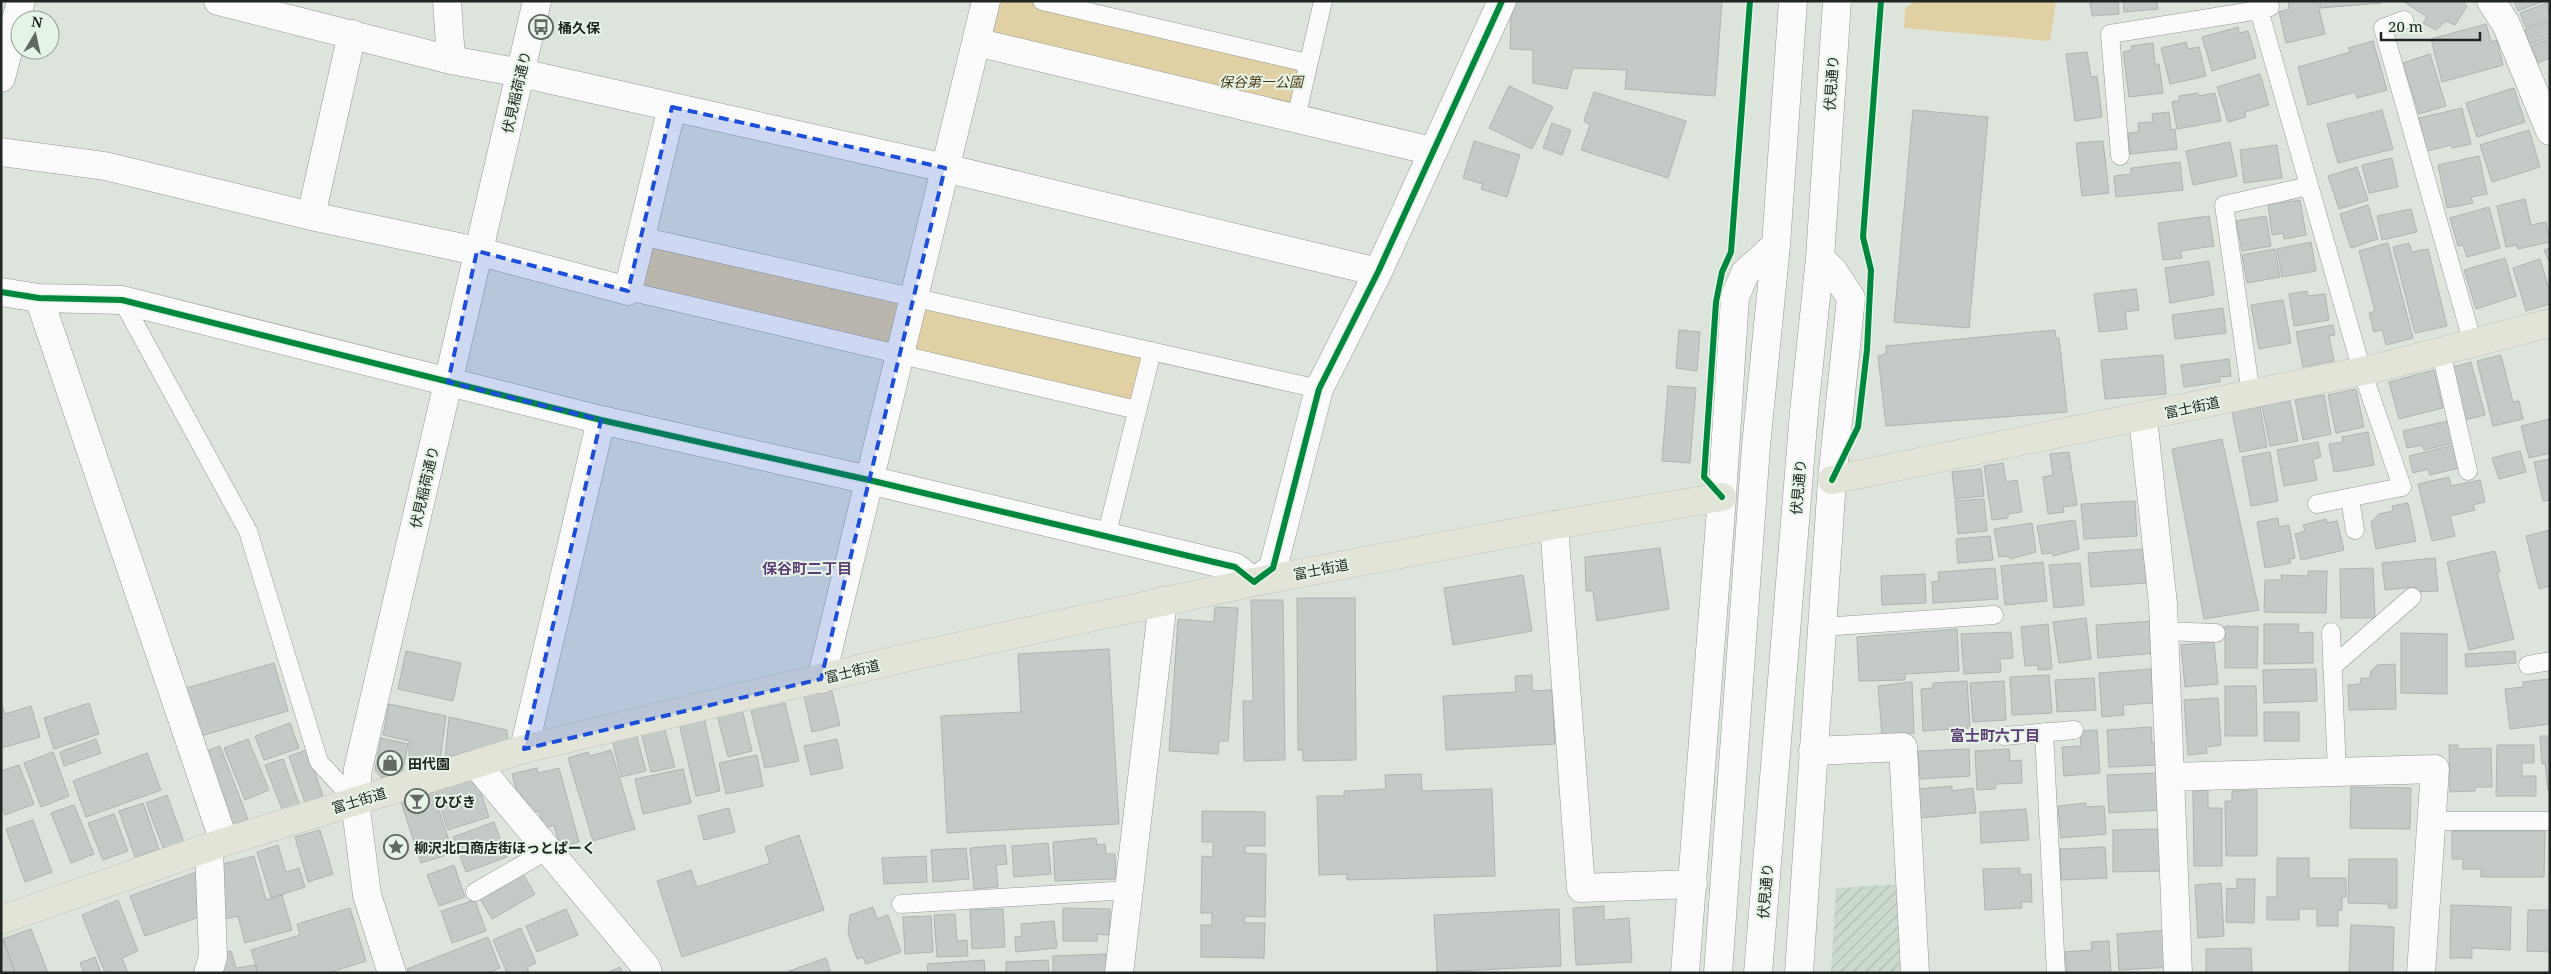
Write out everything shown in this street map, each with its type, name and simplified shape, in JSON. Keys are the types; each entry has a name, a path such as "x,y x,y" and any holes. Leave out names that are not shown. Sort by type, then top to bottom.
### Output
{"main road":[{"name":"富士街道","path":"1832,480 2143,418 2362,371 2550,323"},
{"name":"富士街道","path":"1,920 214,839 356,801 524,749 1163,601 1554,524 1722,496"}],"street":[{"path":"1,78 21,1"},
{"path":"218,1 451,60 521,73 945,168 1378,272"},
{"path":"447,1 451,60"},
{"name":"伏見稲荷通り","path":"392,973 367,895 356,801 358,769 477,251 537,1"},
{"path":"821,679 986,1"},
{"path":"1,292 39,298 122,300 600,420 869,480 1235,567 1254,582 1273,568 1319,389 1378,272 1502,1"},
{"path":"1718,973 1756,446 1776,245 1793,1"},
{"name":"伏見通り","path":"1758,973 1803,422 1820,258 1838,1"},
{"path":"2491,1 2506,24 2550,131"},
{"path":"311,216 352,34"},
{"path":"976,42 1432,151"},
{"path":"1,152 105,166 311,216 477,251 628,291 672,107"},
{"path":"1685,973 1722,496 1735,297 1745,273 1776,245"},
{"path":"1799,973 1832,480 1851,298 1834,272 1820,258"},
{"path":"39,298 214,839 213,957 208,973"},
{"path":"2143,418 2163,604 2178,973"},
{"path":"524,749 600,420"},
{"path":"1554,524 1581,888 1693,884"},
{"path":"1120,973 1163,601"},
{"path":"1814,751 1903,747 1915,973"},
{"path":"476,764 646,967 648,973"},
{"path":"2170,776 2435,769 2421,973"}],"lane":[{"path":"1042,1 1307,63"},
{"path":"1296,118 1322,1"},
{"path":"2120,156 2110,34 2264,8 2309,186 2362,371 2402,487 2317,504"},
{"path":"2404,20 2383,28 2473,344"},
{"path":"2251,394 2224,205 2309,186"},
{"path":"641,236 1319,389"},
{"path":"628,291 1137,410"},
{"path":"122,300 248,531 319,762 356,801"},
{"path":"1106,537 1152,351"},
{"path":"2440,352 2468,471"},
{"path":"2350,498 2355,530"},
{"path":"2332,666 2412,598"},
{"path":"1822,626 1994,615"},
{"path":"2164,630 2216,633"},
{"path":"2331,632 2337,772"},
{"path":"2528,665 2550,661"},
{"path":"2004,736 2074,730"},
{"path":"2044,732 2056,973"},
{"path":"2432,821 2550,821"},
{"path":"475,892 548,850"},
{"path":"901,904 1129,890"}],"highlighted area":[{"path":"672,107 945,168 821,679 524,749 601,420 448,382 477,251 628,291"}],"shaded area":[{"path":"1902,884 1906,973 1831,973 1836,888"}],"green space":[{"name":"保谷第一公園","path":"986,1 1042,1 1307,63 1296,118 976,43"},
{"path":"1915,1 2056,1 2050,41 1904,28 1905,8"},
{"path":"641,236 1152,351 1137,410 628,291"}],"building":[{"path":"1517,1 1722,1 1715,96 1625,89 1627,70 1573,68 1567,89 1533,83 1533,50 1510,49 1511,16"},
{"path":"2090,1 2118,1 2119,14 2092,16"},
{"path":"2123,1 2157,1 2158,9 2124,12"},
{"path":"2288,1 2317,1 2325,34 2286,43 2279,12 2289,9"},
{"path":"2320,1 2382,1 2382,3 2320,8"},
{"path":"2403,1 2462,1 2467,6 2455,25 2446,21 2436,30 2423,23 2427,17"},
{"path":"2514,1 2544,1 2518,11"},
{"path":"2547,3 2550,19 2526,28 2520,13"},
{"path":"2550,21 2550,37 2530,44 2525,30"},
{"path":"2486,24 2491,42 2497,40 2503,65 2442,82 2431,39"},
{"path":"2238,27 2239,33 2248,31 2256,58 2212,71 2202,37"},
{"path":"2550,39 2550,58 2538,63 2531,46"},
{"path":"2373,41 2387,90 2357,98 2355,92 2308,105 2298,67 2351,52 2348,48"},
{"path":"2186,42 2188,49 2199,47 2206,76 2170,84 2161,48"},
{"path":"2153,43 2155,64 2159,64 2163,93 2129,97 2123,52 2132,50 2131,46"},
{"path":"2087,52 2091,77 2097,76 2102,117 2075,121 2066,54"},
{"path":"2430,54 2446,106 2419,114 2403,63"},
{"path":"2260,74 2269,105 2245,112 2246,117 2228,122 2217,87"},
{"path":"1509,86 1553,107 1532,149 1489,128"},
{"path":"2514,88 2525,122 2477,137 2466,103"},
{"path":"1594,92 1686,121 1668,178 1581,150 1590,125 1584,121"},
{"path":"2198,93 2199,96 2215,93 2221,121 2177,129 2172,102 2180,100 2179,96"},
{"path":"2462,108 2471,144 2452,148 2451,145 2427,151 2419,118"},
{"path":"1913,110 1988,117 1969,328 1894,322"},
{"path":"2382,110 2393,149 2338,163 2327,124"},
{"path":"2169,112 2171,130 2175,129 2177,149 2130,154 2128,133 2139,132 2138,123 2153,122 2152,114"},
{"path":"1552,123 1571,130 1562,155 1543,148"},
{"path":"2529,130 2540,167 2492,182 2480,145"},
{"path":"1474,141 1520,155 1507,197 1481,189 1483,184 1463,178"},
{"path":"2103,141 2109,193 2082,196 2076,143"},
{"path":"2230,142 2237,176 2193,185 2186,151"},
{"path":"2277,145 2282,178 2244,183 2240,150"},
{"path":"2479,156 2487,194 2471,197 2473,203 2447,208 2438,165"},
{"path":"2392,158 2398,187 2369,193 2362,165"},
{"path":"2180,162 2183,190 2116,197 2114,176 2131,174 2131,168"},
{"path":"2357,167 2368,200 2339,209 2328,176"},
{"path":"2525,199 2531,225 2546,222 2550,242 2518,249 2517,245 2506,247 2497,206"},
{"path":"2300,200 2306,235 2284,239 2283,233 2272,235 2268,205"},
{"path":"2368,205 2378,239 2351,248 2340,214"},
{"path":"2489,207 2500,248 2467,257 2463,245 2458,246 2450,218"},
{"path":"2411,209 2417,232 2382,240 2377,216"},
{"path":"2209,216 2214,246 2180,251 2182,258 2163,260 2158,223"},
{"path":"2266,216 2271,246 2242,251 2236,221"},
{"path":"2311,242 2316,271 2282,277 2277,249"},
{"path":"2388,243 2413,338 2386,345 2382,330 2374,332 2369,313 2375,311 2359,251"},
{"path":"2409,243 2412,252 2428,249 2447,326 2415,333 2393,247"},
{"path":"2550,248 2550,264 2544,250"},
{"path":"2275,249 2280,277 2247,283 2242,255"},
{"path":"2505,258 2516,296 2476,309 2464,270"},
{"path":"2540,259 2550,293 2550,304 2526,311 2513,268"},
{"path":"2209,261 2214,295 2170,303 2165,268"},
{"path":"2136,289 2139,310 2125,312 2127,329 2099,332 2094,294"},
{"path":"2307,291 2308,296 2325,294 2329,320 2294,326 2289,294"},
{"path":"2283,300 2291,343 2259,349 2251,305"},
{"path":"2223,308 2226,333 2175,339 2172,315"},
{"path":"2333,325 2335,335 2329,336 2334,361 2303,367 2296,332"},
{"path":"1679,330 1700,332 1697,371 1676,368"},
{"path":"2055,330 2056,338 2059,338 2067,412 1886,426 1878,356 1886,354 1886,346"},
{"path":"2163,355 2166,394 2105,399 2101,360"},
{"path":"2501,355 2513,402 2519,401 2523,419 2493,426 2477,361"},
{"path":"2229,359 2231,376 2220,377 2220,382 2184,387 2181,365"},
{"path":"2471,362 2485,415 2465,420 2450,368"},
{"path":"2434,370 2443,408 2399,419 2389,382"},
{"path":"1668,386 1696,388 1690,463 1662,461"},
{"path":"2356,389 2364,427 2336,433 2328,395"},
{"path":"2324,395 2331,434 2303,440 2295,400"},
{"path":"2290,401 2298,441 2270,446 2262,406"},
{"path":"2260,407 2267,447 2240,452 2232,412"},
{"path":"2550,419 2550,453 2529,458 2521,426"},
{"path":"2448,421 2453,443 2424,450 2422,445 2407,448 2403,431"},
{"path":"2368,432 2374,465 2334,472 2329,444 2343,442 2342,437"},
{"path":"2222,439 2259,610 2204,619 2172,449"},
{"path":"2318,442 2321,457 2313,459 2317,480 2284,486 2277,450"},
{"path":"2454,445 2459,468 2430,475 2428,469 2413,473 2409,456"},
{"path":"2520,451 2526,472 2499,479 2492,458"},
{"path":"2069,452 2077,505 2063,507 2064,512 2048,514 2043,477 2053,475 2050,454"},
{"path":"2270,452 2278,501 2251,506 2242,457"},
{"path":"2550,459 2550,502 2549,500 2543,501 2534,462"},
{"path":"2003,463 2006,482 2017,480 2022,512 2008,514 2008,518 1992,520 1984,466"},
{"path":"1981,469 1984,496 1955,499 1952,472"},
{"path":"2449,477 2451,486 2480,480 2485,502 2473,505 2475,510 2450,516 2455,536 2432,541 2418,484"},
{"path":"1984,499 1987,531 1958,534 1955,501"},
{"path":"2135,501 2137,536 2084,539 2081,504"},
{"path":"2408,503 2416,541 2376,549 2371,522 2379,514 2393,511 2392,506"},
{"path":"2278,518 2279,527 2289,525 2295,558 2289,559 2291,563 2265,568 2257,522"},
{"path":"2326,519 2327,523 2337,521 2344,550 2301,560 2295,534 2305,531 2303,525"},
{"path":"2075,520 2079,549 2053,556 2053,553 2042,554 2037,526"},
{"path":"2032,523 2036,552 2010,559 2009,556 1999,557 1994,529"},
{"path":"2550,530 2550,586 2539,589 2526,536"},
{"path":"1990,536 1993,560 1958,563 1956,539"},
{"path":"1660,548 1669,609 1597,621 1593,591 1586,591 1585,557"},
{"path":"2144,549 2146,583 2091,587 2088,553"},
{"path":"2495,551 2500,572 2497,572 2514,639 2469,650 2447,562"},
{"path":"2435,558 2438,591 2416,592 2416,587 2385,590 2382,563"},
{"path":"2043,562 2047,601 2005,605 2001,566"},
{"path":"2080,563 2084,605 2054,608 2049,565"},
{"path":"1995,568 1998,599 1933,603 1932,582 1939,581 1938,572"},
{"path":"2373,568 2375,618 2341,618 2340,569"},
{"path":"2308,571 2327,571 2326,613 2264,612 2265,580 2282,580 2281,575 2308,576"},
{"path":"1925,574 1926,603 1882,605 1881,576"},
{"path":"1523,575 1532,631 1453,645 1444,588"},
{"path":"1297,598 1355,598 1356,760 1303,761 1303,750 1298,750"},
{"path":"1251,600 1283,600 1285,760 1244,761 1243,701 1253,701"},
{"path":"1215,607 1238,608 1228,741 1219,741 1218,754 1169,751 1178,619 1214,622"},
{"path":"2086,618 2091,659 2059,663 2053,622"},
{"path":"2153,621 2156,653 2098,658 2096,625"},
{"path":"2048,624 2052,669 2038,670 2038,665 2025,666 2021,627"},
{"path":"2264,624 2299,624 2298,633 2313,632 2313,663 2264,664"},
{"path":"2225,626 2258,627 2257,668 2225,668"},
{"path":"1957,629 1959,671 1905,674 1905,680 1859,681 1857,637"},
{"path":"2011,632 2013,658 2000,659 2001,672 1964,674 1961,634"},
{"path":"2401,633 2447,634 2447,694 2401,693"},
{"path":"2214,642 2218,684 2185,687 2181,645"},
{"path":"1109,649 1119,824 947,833 941,716 1021,712 1018,654"},
{"path":"406,651 461,663 453,701 398,689"},
{"path":"2515,651 2516,663 2466,667 2465,654"},
{"path":"274,663 288,711 197,737 183,689"},
{"path":"2395,664 2396,709 2349,710 2348,685 2360,684 2361,678 2370,678 2371,671 2377,665"},
{"path":"2151,669 2154,703 2123,705 2124,715 2102,717 2099,673"},
{"path":"2316,669 2317,701 2264,703 2263,670"},
{"path":"1532,675 1532,691 1552,690 1555,744 1446,750 1443,696 1516,692 1515,676"},
{"path":"2049,675 2052,713 2012,715 2010,677"},
{"path":"2094,678 2096,710 2057,712 2055,680"},
{"path":"2550,679 2550,724 2510,729 2505,689 2523,687 2523,682"},
{"path":"1967,681 1970,728 1923,731 1921,689 1933,688 1933,683"},
{"path":"2004,681 2006,720 1973,722 1970,683"},
{"path":"1912,682 1914,733 1882,735 1878,686"},
{"path":"2225,686 2256,686 2257,736 2225,736"},
{"path":"831,688 840,725 812,732 804,695"},
{"path":"2218,698 2221,745 2206,747 2207,753 2188,755 2184,700"},
{"path":"1,702 5,714 31,706 40,737 1,748"},
{"path":"89,703 99,734 54,749 44,718"},
{"path":"785,703 799,761 765,768 751,711"},
{"path":"389,704 446,716 440,760 431,761 409,757 409,741 383,735"},
{"path":"742,709 752,751 728,757 717,715"},
{"path":"2264,712 2299,712 2299,741 2264,741"},
{"path":"449,717 507,730 508,740 445,758"},
{"path":"704,717 720,791 696,796 679,723"},
{"path":"290,723 299,748 264,760 255,736"},
{"path":"664,727 675,767 651,772 641,732"},
{"path":"2151,727 2152,743 2160,742 2161,765 2109,767 2107,730"},
{"path":"2097,730 2100,773 2064,776 2062,747 2081,746 2080,731"},
{"path":"636,733 646,771 621,777 612,739"},
{"path":"2540,736 2550,736 2550,790 2548,790 2545,763 2542,764"},
{"path":"381,738 408,744 403,770 382,778 375,770"},
{"path":"96,739 101,753 64,766 60,752"},
{"path":"248,739 269,790 245,800 224,748"},
{"path":"837,739 843,768 811,775 804,746"},
{"path":"2449,745 2458,745 2458,749 2491,748 2492,787 2475,787 2475,791 2450,792"},
{"path":"2497,745 2534,745 2534,763 2522,763 2522,776 2536,776 2536,796 2496,796"},
{"path":"220,746 248,819 224,828 196,755"},
{"path":"1969,749 1970,776 1920,779 1918,751"},
{"path":"2009,749 2010,761 2021,760 2022,783 1996,784 1995,789 1977,790 1975,751"},
{"path":"307,750 323,796 305,803 289,756"},
{"path":"611,750 635,829 593,841 568,758 588,752 590,756"},
{"path":"53,752 69,796 41,807 24,763"},
{"path":"147,753 161,790 86,817 73,781"},
{"path":"757,755 763,786 726,794 719,763"},
{"path":"283,759 300,806 283,812 265,765"},
{"path":"19,765 34,804 5,815 1,805 1,771"},
{"path":"537,768 538,773 559,768 579,842 560,847 554,825 544,828 539,811 527,814 521,794 518,796 512,774"},
{"path":"683,769 691,803 643,814 635,779"},
{"path":"2160,773 2162,810 2109,813 2107,775"},
{"path":"1421,774 1422,791 1492,789 1495,876 1347,880 1347,874 1319,875 1317,796 1344,796 1344,791 1386,789 1385,775"},
{"path":"476,778 489,817 448,830 435,791"},
{"path":"1952,786 1952,791 1973,788 1976,813 1919,818 1917,789"},
{"path":"2351,787 2411,788 2410,829 2350,828"},
{"path":"2208,790 2208,808 2222,808 2222,866 2194,866 2193,791"},
{"path":"2257,790 2257,856 2226,856 2225,801 2232,801 2232,791"},
{"path":"433,792 453,853 421,863 401,802"},
{"path":"167,795 184,842 164,850 146,803"},
{"path":"143,803 159,849 135,857 119,811"},
{"path":"2086,803 2086,807 2104,806 2106,834 2061,838 2058,806"},
{"path":"74,805 94,854 71,863 51,813"},
{"path":"729,808 735,832 704,840 698,816"},
{"path":"2026,809 2029,840 1981,843 1980,812"},
{"path":"1202,811 1265,812 1265,846 1245,846 1245,853 1266,854 1265,917 1245,916 1244,923 1265,923 1264,958 1201,957 1201,925 1212,925 1212,913 1201,913 1202,856 1213,857 1213,842 1202,842"},
{"path":"114,814 128,851 103,860 88,823"},
{"path":"33,820 52,872 25,882 6,829"},
{"path":"494,822 507,857 466,872 453,837"},
{"path":"2162,829 2163,871 2113,872 2113,830"},
{"path":"320,830 333,874 308,882 295,837"},
{"path":"2452,831 2545,831 2544,877 2481,877 2481,869 2463,869 2463,859 2452,859"},
{"path":"799,835 824,910 682,957 657,881 691,870 697,887 770,863 765,847"},
{"path":"1096,838 1097,845 1105,844 1106,854 1115,854 1116,879 1055,881 1053,842"},
{"path":"1048,843 1051,874 1014,877 1012,846"},
{"path":"278,845 286,872 299,868 305,887 271,898 257,852"},
{"path":"1005,845 1007,864 996,865 998,887 974,889 970,848"},
{"path":"2105,847 2107,878 2061,880 2060,849"},
{"path":"966,848 969,879 933,882 931,850"},
{"path":"254,856 266,900 282,895 292,930 245,943 238,916 221,920 223,864"},
{"path":"926,856 927,882 884,884 882,858"},
{"path":"2277,858 2309,858 2309,878 2346,878 2346,897 2342,897 2342,910 2338,910 2338,926 2317,926 2317,909 2299,909 2299,920 2267,920 2267,897 2277,897"},
{"path":"2349,859 2397,859 2397,908 2388,908 2389,904 2348,903"},
{"path":"454,865 465,897 439,906 427,875"},
{"path":"2020,868 2020,875 2031,874 2032,902 2021,902 2022,908 1985,910 1983,869"},
{"path":"199,871 202,916 145,936 130,896"},
{"path":"522,872 535,894 492,919 479,897"},
{"path":"2237,879 2255,879 2254,923 2226,922 2227,888 2237,889"},
{"path":"2221,883 2224,936 2198,938 2195,885"},
{"path":"118,900 138,951 122,958 128,973 105,973 82,915"},
{"path":"475,900 486,931 452,943 441,911"},
{"path":"2451,905 2511,907 2510,950 2472,948 2472,958 2450,958"},
{"path":"1604,906 1604,920 1629,918 1632,962 1576,965 1573,908"},
{"path":"873,907 877,919 888,915 901,952 866,964 863,957 857,959 848,934 850,915"},
{"path":"350,908 366,961 328,973 258,973 251,950 300,935 297,924"},
{"path":"1063,908 1110,909 1109,935 1097,934 1097,941 1063,941"},
{"path":"566,909 578,935 537,952 526,926"},
{"path":"1003,909 1005,947 972,949 970,910"},
{"path":"1559,909 1561,966 1437,972 1434,915"},
{"path":"2528,910 2550,910 2550,952 2527,951"},
{"path":"955,914 957,941 967,940 968,956 937,957 934,915"},
{"path":"931,916 933,952 905,954 903,917"},
{"path":"1054,921 1057,948 1016,952 1015,937 1022,936 1021,924"},
{"path":"2351,925 2394,927 2393,973 2349,973"},
{"path":"521,928 536,963 527,967 529,973 507,973 493,940"},
{"path":"31,929 48,973 15,973 3,939"},
{"path":"2169,930 2172,967 2119,970 2117,934"},
{"path":"488,937 500,968 487,973 409,973 407,969"},
{"path":"3,939 15,973 1,973"},
{"path":"2109,941 2111,973 2067,973 2065,952 2092,950 2091,942"},
{"path":"2251,948 2252,973 2206,973 2206,949"},
{"path":"231,951 236,968 256,965 258,973 215,973 219,953"},
{"path":"1106,954 1107,973 1053,973 1053,956"},
{"path":"95,957 101,973 84,973 80,963"},
{"path":"826,958 831,973 789,973 789,971"},
{"path":"984,960 985,973 928,973 927,964"},
{"path":"1048,960 1049,973 1006,973 1006,962"},
{"path":"620,967 623,973 607,973"}],"cycle path":[{"path":"1,292 39,298 122,300 601,420 869,480 1235,567 1254,582 1273,568 1319,389 1378,272 1502,1"},
{"path":"1722,497 1704,477 1716,302 1722,272 1731,252 1750,1"},
{"path":"1832,480 1858,427 1867,350 1871,270 1863,237 1881,1"}],"place":[{"name":"桶久保","path":"541,27"},
{"name":"田代園","path":"390,763"},
{"name":"ひびき","path":"417,801"},
{"name":"柳沢北口商店街ほっとぱーく","path":"396,847"}],"district":[{"name":"保谷町二丁目","path":"807,568"},
{"name":"富士町六丁目","path":"1995,735"}]}
